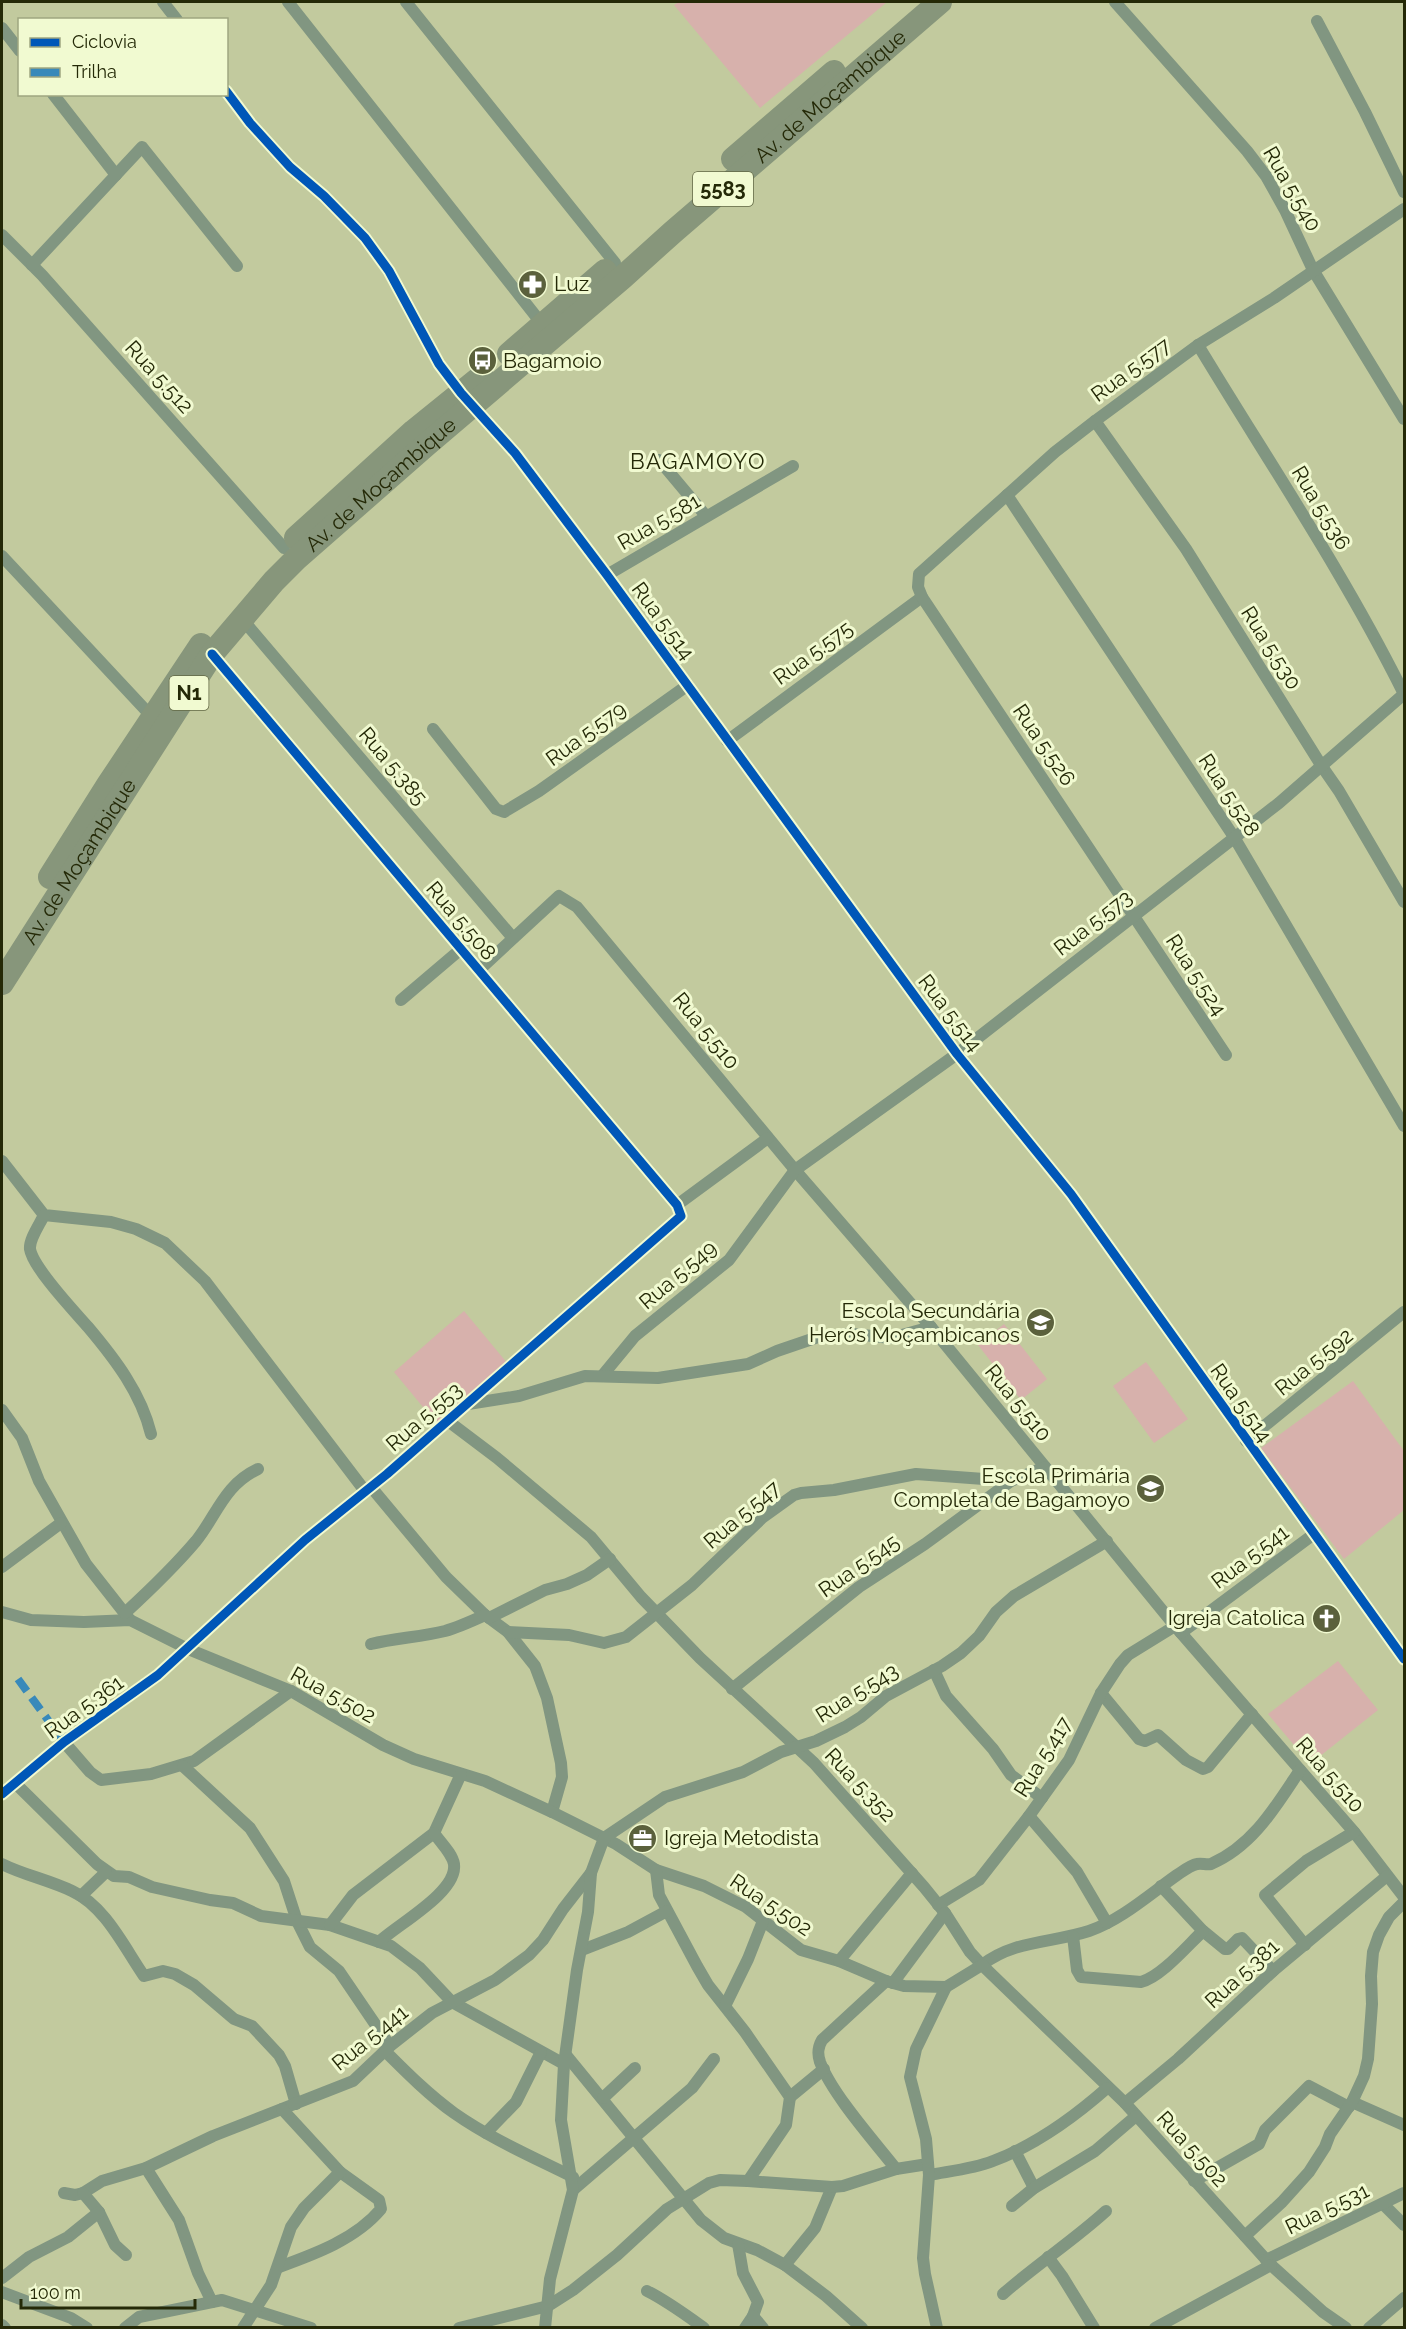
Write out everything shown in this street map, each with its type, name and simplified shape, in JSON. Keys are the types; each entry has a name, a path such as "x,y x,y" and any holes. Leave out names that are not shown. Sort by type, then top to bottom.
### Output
{"highway":[{"name":"Av. de Moçambique","path":"466,399 542,324 917,2"},
{"name":"Av. de Moçambique","path":"2,952 197,651 260,573 284,548 417,437 623,277 940,2"},
{"name":"Av. de Moçambique","path":"2,983 212,654 274,581 417,437"}],"street":[{"path":"163,2 175,18"},
{"path":"288,2 542,324"},
{"path":"406,2 615,263"},
{"name":"Rua 5.540","path":"1115,2 1260,168 1285,210 1313,270 1404,419"},
{"path":"1317,21 1404,192"},
{"path":"2,28 18,48"},
{"name":"Rua 5.514","path":"228,94 250,123 290,167 324,196 365,238 389,271 429,348 466,399 515,453 688,684 727,741 957,1054 1071,1194 1404,1659"},
{"path":"55,96 116,175"},
{"path":"32,265 142,147 237,266"},
{"name":"Rua 5.577","path":"922,597 918,587 920,574 1007,495 1095,421 1198,345 1274,298 1404,209"},
{"name":"Rua 5.512","path":"2,237 32,265 284,548"},
{"name":"Rua 5.536","path":"1198,345 1296,502 1384,653 1404,694"},
{"name":"Rua 5.530","path":"1095,421 1186,549 1338,791 1404,902"},
{"path":"659,460 706,516"},
{"name":"Rua 5.581","path":"607,574 793,466"},
{"name":"Rua 5.528","path":"1007,495 1234,837 1404,1126"},
{"path":"2,556 153,718"},
{"name":"Rua 5.575","path":"727,741 922,597"},
{"name":"Rua 5.526","path":"922,597 1134,915"},
{"name":"Rua 5.385","path":"243,620 513,938"},
{"name":"Rua 5.508","path":"212,654 679,1208"},
{"name":"Rua 5.579","path":"433,729 496,809 504,812 539,791 688,684"},
{"name":"Rua 5.573","path":"795,1170 957,1054 1279,803 1404,694"},
{"name":"Rua 5.510","path":"513,938 559,896 577,907 795,1170 931,1326 1178,1630 1354,1832 1404,1897"},
{"name":"Rua 5.524","path":"1134,915 1176,983 1226,1055"},
{"path":"479,970 513,938"},
{"path":"401,1000 461,949"},
{"name":"Rua 5.553","path":"188,1649 199,1635 230,1611 290,1554 448,1421 678,1220 679,1208 768,1138"},
{"path":"2,1161 44,1215 111,1222 136,1229 165,1243 205,1281 368,1489 446,1577 487,1616 508,1632 535,1666 552,1714 562,1778 552,1812"},
{"name":"Rua 5.549","path":"602,1376 635,1336 729,1260 795,1170"},
{"path":"44,1215 30,1244 30,1251 54,1287 96,1336 128,1379 146,1414 151,1434"},
{"name":"Rua 5.592","path":"1246,1441 1404,1312"},
{"path":"467,1404 519,1396 579,1378 674,1376 748,1364 818,1337 862,1334 891,1338 931,1326"},
{"path":"2,1410 22,1438 39,1481 61,1523 86,1564 128,1617 198,1538 208,1520 239,1480 258,1469"},
{"name":"Rua 5.352","path":"448,1421 536,1490 591,1537 700,1658 796,1746 875,1830 941,1909 970,1952 982,1965"},
{"name":"Rua 5.545","path":"732,1689 844,1598 925,1544 1011,1481 1045,1467"},
{"name":"Rua 5.547","path":"508,1632 569,1635 604,1643 626,1637 662,1618 692,1585 762,1518 794,1495 916,1474 1011,1481"},
{"path":"2,1567 61,1523"},
{"name":"Rua 5.541","path":"1178,1630 1314,1534"},
{"name":"Rua 5.543","path":"604,1838 665,1797 743,1772 781,1752 816,1741 845,1727 886,1696 942,1666 967,1647 979,1636 996,1612 1014,1596 1107,1541"},
{"path":"371,1644 393,1638 443,1632 487,1616 545,1590 567,1584 587,1575 610,1559"},
{"name":"Rua 5.502","path":"2,1612 31,1620 84,1622 128,1617 188,1649 291,1691 383,1745 414,1758 485,1781 604,1838 656,1870 704,1886 746,1907 801,1950 839,1961 904,1986 946,1987"},
{"name":"Rua 5.417","path":"941,1909 979,1880 1029,1816 1069,1760 1101,1693 1120,1664 1128,1655 1178,1630"},
{"name":"Rua 5.361","path":"2,1794 64,1742 158,1675 188,1649"},
{"path":"934,1670 946,1696 993,1749 1011,1775 1042,1798"},
{"path":"64,1742 90,1772 102,1780 151,1774 194,1761 291,1691"},
{"path":"1101,1693 1138,1739 1145,1741 1158,1735 1186,1760 1203,1769 1208,1767 1252,1714"},
{"path":"183,1766 250,1828 284,1881 297,1921 310,1947 339,1971 388,2048 418,2085 486,2133 573,2184"},
{"path":"937,2328 923,2258 928,2169 926,2139 910,2077 916,2049 946,1987 1023,1944 1073,1936 1107,1923 1197,1864 1208,1865 1253,1835 1272,1813 1300,1770"},
{"path":"330,1925 354,1895 434,1833 461,1774"},
{"path":"15,1783 106,1872 114,1876 129,1877 152,1887 233,1903 261,1916 330,1925 401,1952 420,1968 452,2002 541,2052 565,2060 603,2098 682,2198 714,2230 724,2238 757,2250 785,2265 862,2328"},
{"path":"1029,1816 1077,1872 1107,1923"},
{"path":"1305,1945 1265,1894 1306,1861 1354,1832"},
{"path":"379,1942 395,1927 441,1894 454,1872 453,1859 434,1833"},
{"path":"545,2328 550,2279 573,2184 561,2120 565,2060 576,1970 582,1950 588,1912 591,1873 604,1838"},
{"path":"2,1864 81,1896 107,1922 144,1976 163,1971 175,1974 194,1985 234,2019 252,2026 271,2044 285,2066 296,2104"},
{"path":"656,1870 659,1895 708,1985 790,2097"},
{"path":"81,1896 106,1872"},
{"name":"Rua 5.441","path":"63,2193 75,2195 83,2193 102,2181 146,2168 213,2136 353,2082 388,2048 432,2013 495,1980 529,1955 543,1940 591,1873"},
{"path":"839,1961 912,1873"},
{"name":"Rua 5.381","path":"1125,2103 1178,2059 1273,1971 1387,1876"},
{"path":"1161,1886 1203,1931 1226,1949 1242,1938 1273,1971"},
{"path":"1245,2236 1282,2202 1309,2172 1325,2147 1330,2134 1350,2105 1364,2076 1368,2059 1373,1953 1379,1935 1389,1917 1404,1902"},
{"path":"896,2169 838,2094 818,2055 818,2047 822,2040 890,1982 941,1909"},
{"path":"582,1950 628,1932 667,1911"},
{"path":"725,2006 748,1959 763,1921"},
{"path":"1073,1936 1077,1970 1081,1977 1141,1982 1148,1980 1165,1967 1203,1931"},
{"name":"Rua 5.502","path":"982,1965 1125,2103 1268,2263 1323,2312 1346,2328"},
{"path":"486,2133 516,2102 541,2052"},
{"path":"573,2184 692,2088 714,2059"},
{"path":"603,2098 635,2068"},
{"path":"748,2181 786,2126 790,2097 824,2069"},
{"path":"1194,2181 1259,2144 1265,2130 1309,2086 1404,2126"},
{"path":"459,2328 548,2306 573,2290 617,2255 650,2223 682,2198 708,2183 720,2180 832,2187 843,2186 896,2169 928,2169 992,2162 1050,2132 1084,2109 1107,2088"},
{"path":"279,2267 356,2232 373,2219 381,2209 379,2200 340,2172 282,2109"},
{"path":"1012,2206 1034,2188 1095,2151 1136,2116"},
{"path":"1015,2151 1034,2188"},
{"path":"146,2168 179,2220 198,2273 212,2302"},
{"path":"243,2328 272,2285 291,2227 304,2208 340,2172"},
{"path":"785,2265 815,2228 832,2187"},
{"path":"83,2193 99,2212 116,2245 126,2255"},
{"name":"Rua 5.531","path":"1155,2328 1268,2263 1404,2193"},
{"path":"1383,2204 1404,2225"},
{"path":"1003,2294 1048,2257 1077,2237 1106,2211"},
{"path":"2,2278 28,2257 68,2237 99,2212"},
{"path":"738,2244 744,2273 758,2302 745,2328"},
{"path":"1048,2257 1094,2328"},
{"path":"647,2291 668,2301 685,2316 704,2328"},
{"path":"2,2292 71,2318 87,2328"},
{"path":"1369,2328 1404,2298"},
{"path":"125,2328 139,2317 222,2300 311,2328"},
{"path":"753,2316 763,2328"}],"shaded area":[{"path":"679,2 887,2 760,108 674,5"},
{"path":"464,1311 508,1364 437,1424 394,1372"},
{"path":"1004,1324 1047,1379 1021,1400 978,1345"},
{"path":"1146,1362 1188,1419 1154,1443 1113,1386"},
{"path":"1353,1381 1404,1451 1404,1510 1344,1559 1261,1448"},
{"path":"1338,1661 1378,1710 1310,1764 1268,1714"}],"marked path":[{"path":"18,1679 64,1742"}],"cycle path":[{"path":"228,94 250,123 290,167 324,196 365,238 389,271 439,364 461,393 515,453 607,575 957,1054 1071,1194 1404,1659"},
{"path":"2,1794 64,1742 158,1675 305,1540 387,1474 681,1216 677,1205 212,654"}],"place":[{"name":"Luz","path":"533,284"},
{"name":"Bagamoio","path":"482,361"},
{"name":"Escola Secundária Herós Moçambicanos","path":"1041,1323"},
{"name":"Escola Primária Completa de Bagamoyo","path":"1151,1488"},
{"name":"Igreja Catolica","path":"1326,1618"},
{"name":"Igreja Metodista","path":"643,1838"}],"district":[{"name":"BAGAMOYO","path":"698,461"}]}
